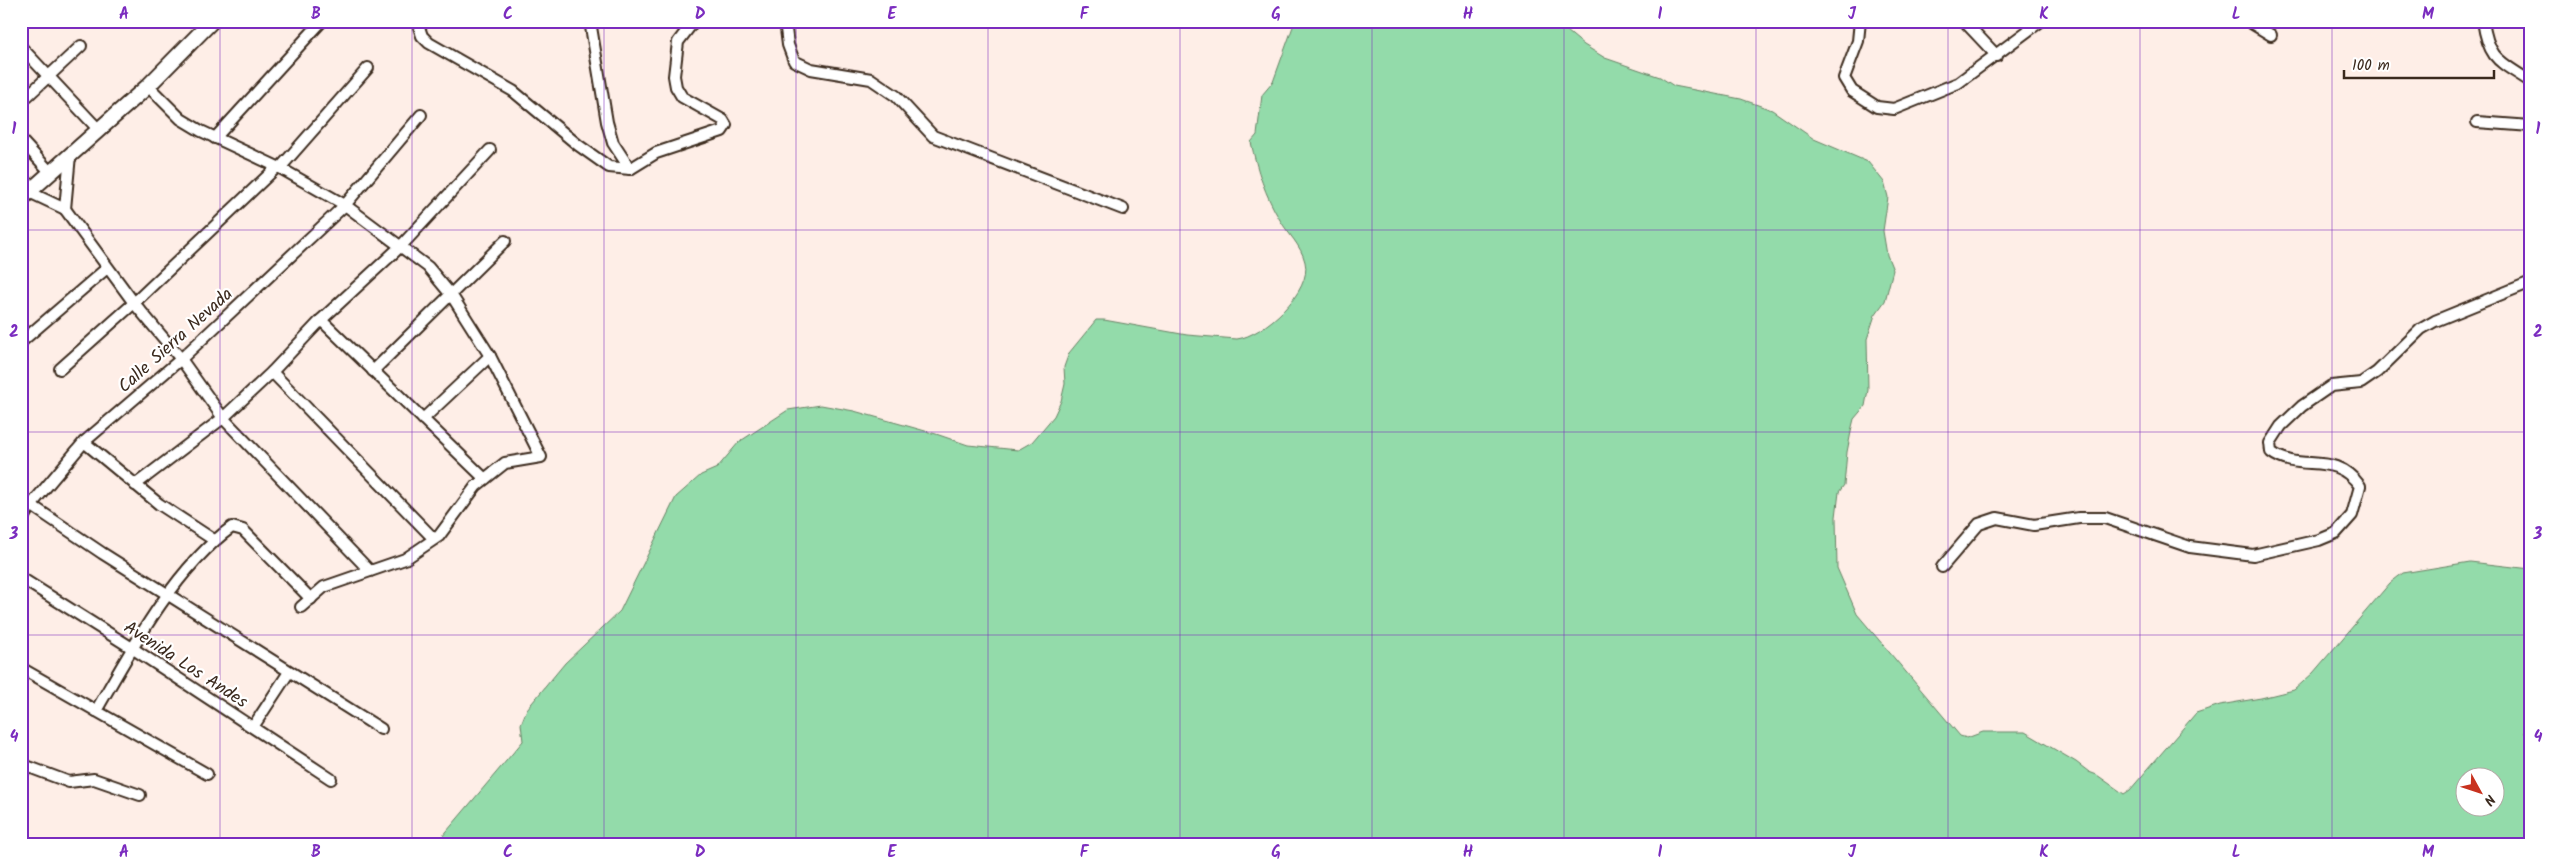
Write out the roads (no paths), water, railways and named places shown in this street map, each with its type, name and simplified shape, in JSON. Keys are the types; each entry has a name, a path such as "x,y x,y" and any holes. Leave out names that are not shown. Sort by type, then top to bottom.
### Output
{"main road":[{"path":"25,196 148,86 212,21"}],"street":[{"path":"216,138 322,21"},
{"path":"418,21 422,36 429,43 513,91 578,146 609,167 630,169 656,153 722,131 726,126 723,120 682,97 676,87 674,76 678,42 694,21"},
{"path":"590,21 609,129 613,143 630,169"},
{"path":"785,21 788,45 794,61 811,69 870,79 896,96 933,136 1123,209"},
{"path":"1860,21 1858,41 1844,78 1852,91 1877,107 1894,110 1958,83 1997,56 2036,23"},
{"path":"1964,21 1997,56"},
{"path":"2248,21 2271,35"},
{"path":"2483,21 2486,41 2493,56 2531,82"},
{"path":"21,102 50,77 81,46"},
{"path":"21,47 99,130"},
{"path":"60,369 134,303 278,168 368,68"},
{"path":"148,86 181,119 278,168 345,205 428,267 452,296 490,356 541,457 505,464 476,486 439,536 405,559 324,587 301,607"},
{"name":"Calle Sierra Nevada","path":"21,521 84,442 182,359 345,205 421,116"},
{"path":"2476,122 2531,126"},
{"path":"21,140 50,173"},
{"path":"136,485 223,418 272,372 321,320 401,246 490,150"},
{"path":"65,209 70,154"},
{"path":"25,196 65,209 134,303 182,359 223,418 370,571"},
{"path":"373,371 452,296 505,241"},
{"path":"21,342 107,268"},
{"path":"1942,567 1978,524 1997,518 2034,525 2079,518 2104,518 2190,547 2253,555 2319,540 2336,533 2352,516 2360,486 2342,468 2316,463 2282,461 2270,452 2270,443 2281,426 2302,406 2332,386 2361,383 2377,372 2407,341 2428,325 2531,282"},
{"path":"321,320 486,479"},
{"path":"423,419 490,356"},
{"path":"272,372 434,539"},
{"path":"84,442 159,504 214,540"},
{"path":"32,505 289,672 382,729"},
{"path":"96,711 132,648 169,594 214,540 232,527 243,530 311,598"},
{"name":"Avenida Los Andes","path":"21,578 132,648 331,780"},
{"path":"21,668 207,774"},
{"path":"253,727 289,672"},
{"path":"2531,708 2531,730"},
{"path":"21,764 68,782 94,779 140,796"}]}
